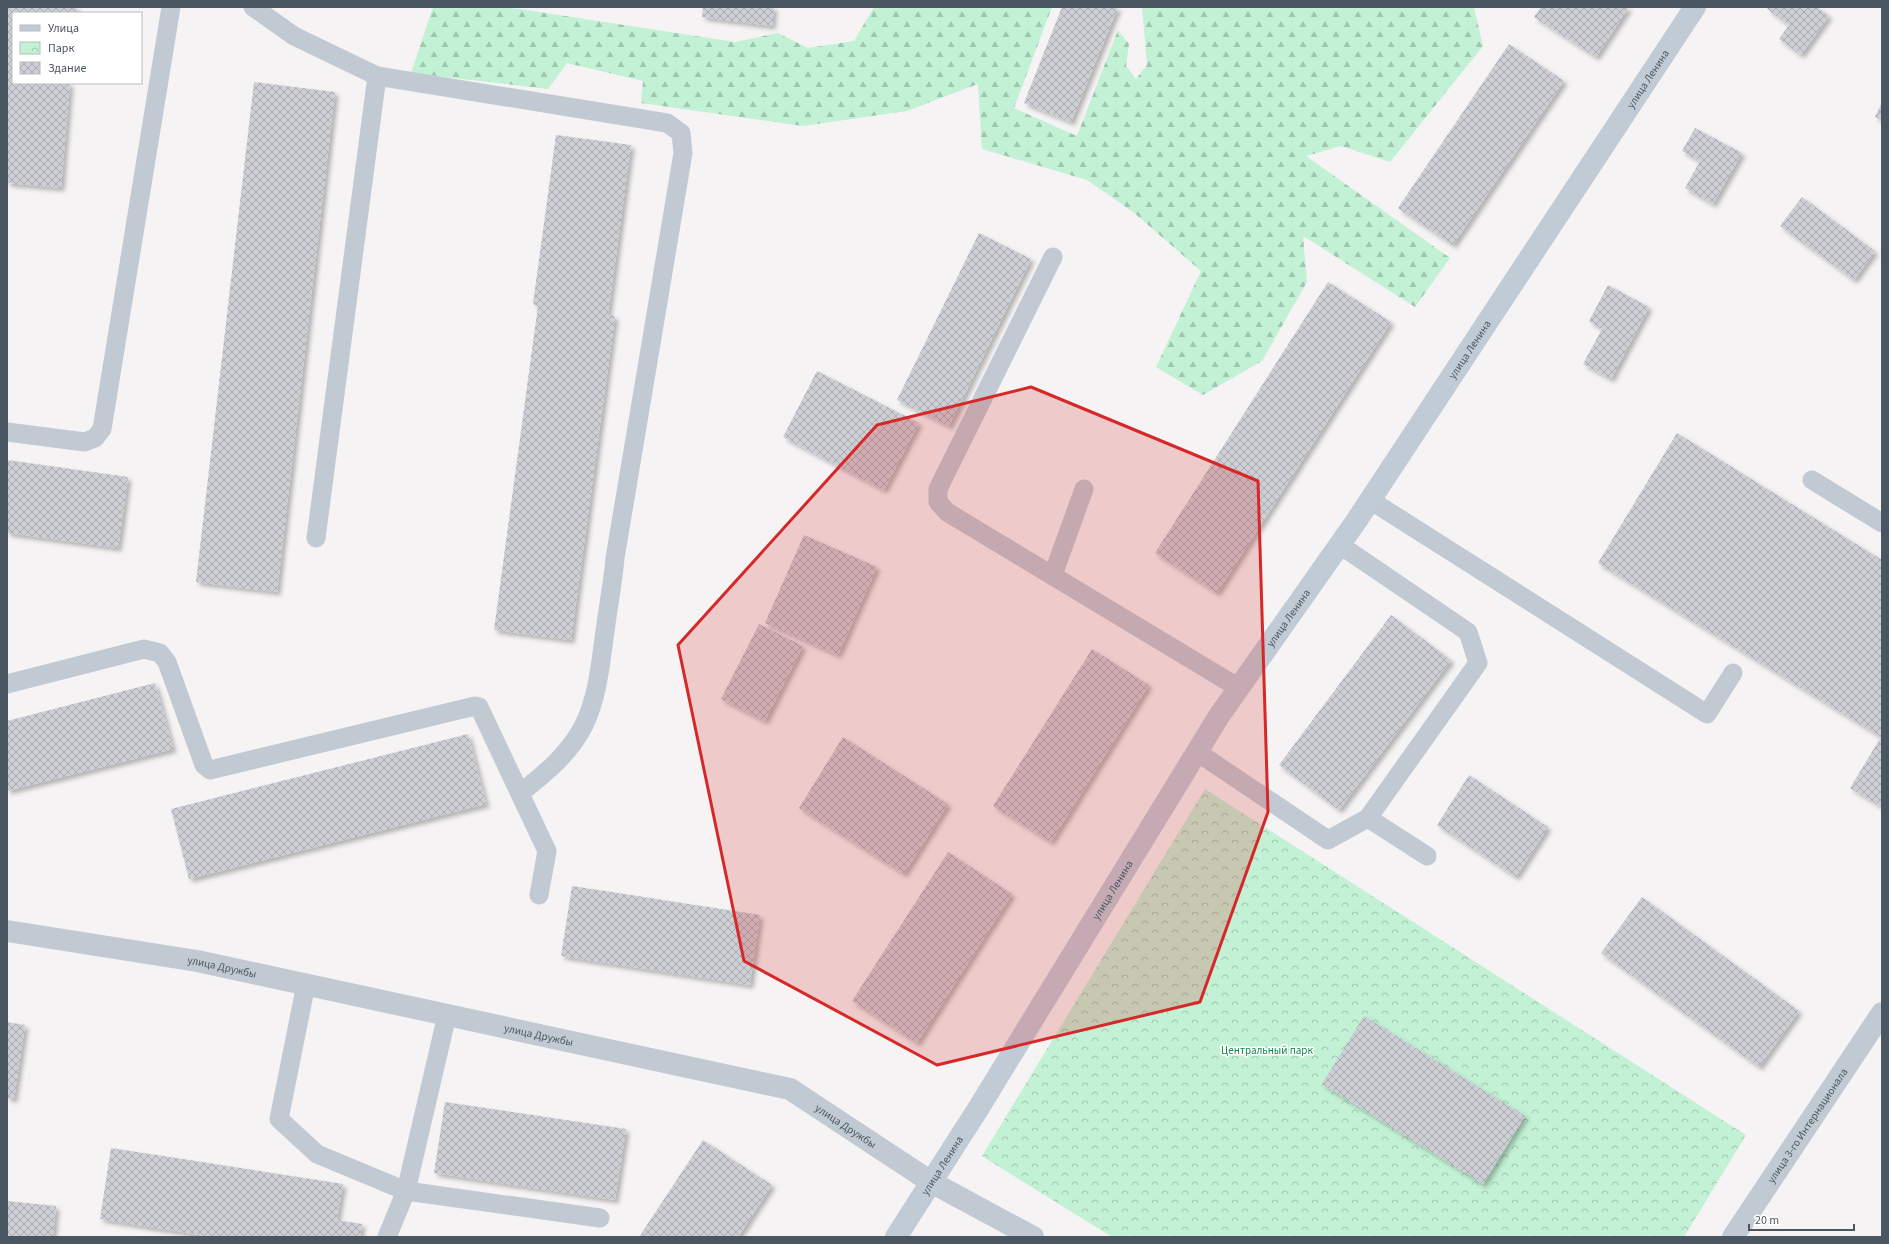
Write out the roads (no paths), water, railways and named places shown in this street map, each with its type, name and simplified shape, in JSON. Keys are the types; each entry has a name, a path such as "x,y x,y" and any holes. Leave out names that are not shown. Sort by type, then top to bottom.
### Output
{"main road":[{"name":"улица Ленина","path":"896,1237 978,1109 1197,752 1239,688 1340,545 1695,7"}],"street":[{"name":"улица Дружбы","path":"7,931 197,961 790,1089 931,1182 1033,1237"},
{"name":"улица 3-го Интернационала","path":"1733,1237 1882,1013"}],"lane":[{"path":"7,432 85,442 95,438 102,429 171,7"},
{"path":"253,7 294,36 377,76 667,123 681,133 683,153 615,558 605,640 592,701 584,725 567,751 544,775 520,793"},
{"path":"316,538 377,76"},
{"path":"1052,257 938,489 938,502 947,512 1239,688"},
{"path":"1812,480 1882,523"},
{"path":"1053,575 1084,489"},
{"path":"1370,500 1707,714 1733,673"},
{"path":"1197,752 1328,840 1368,818 1478,663 1468,632 1340,545"},
{"path":"7,684 144,650 160,653 167,662 204,765 210,770 475,706 482,710 547,851 539,895"},
{"path":"1368,818 1427,856"},
{"path":"306,984 279,1119 317,1154 406,1191 600,1218"},
{"path":"387,1237 406,1191 447,1015"}],"park label":[{"name":"Центральный парк","path":"1267,1050"}]}
